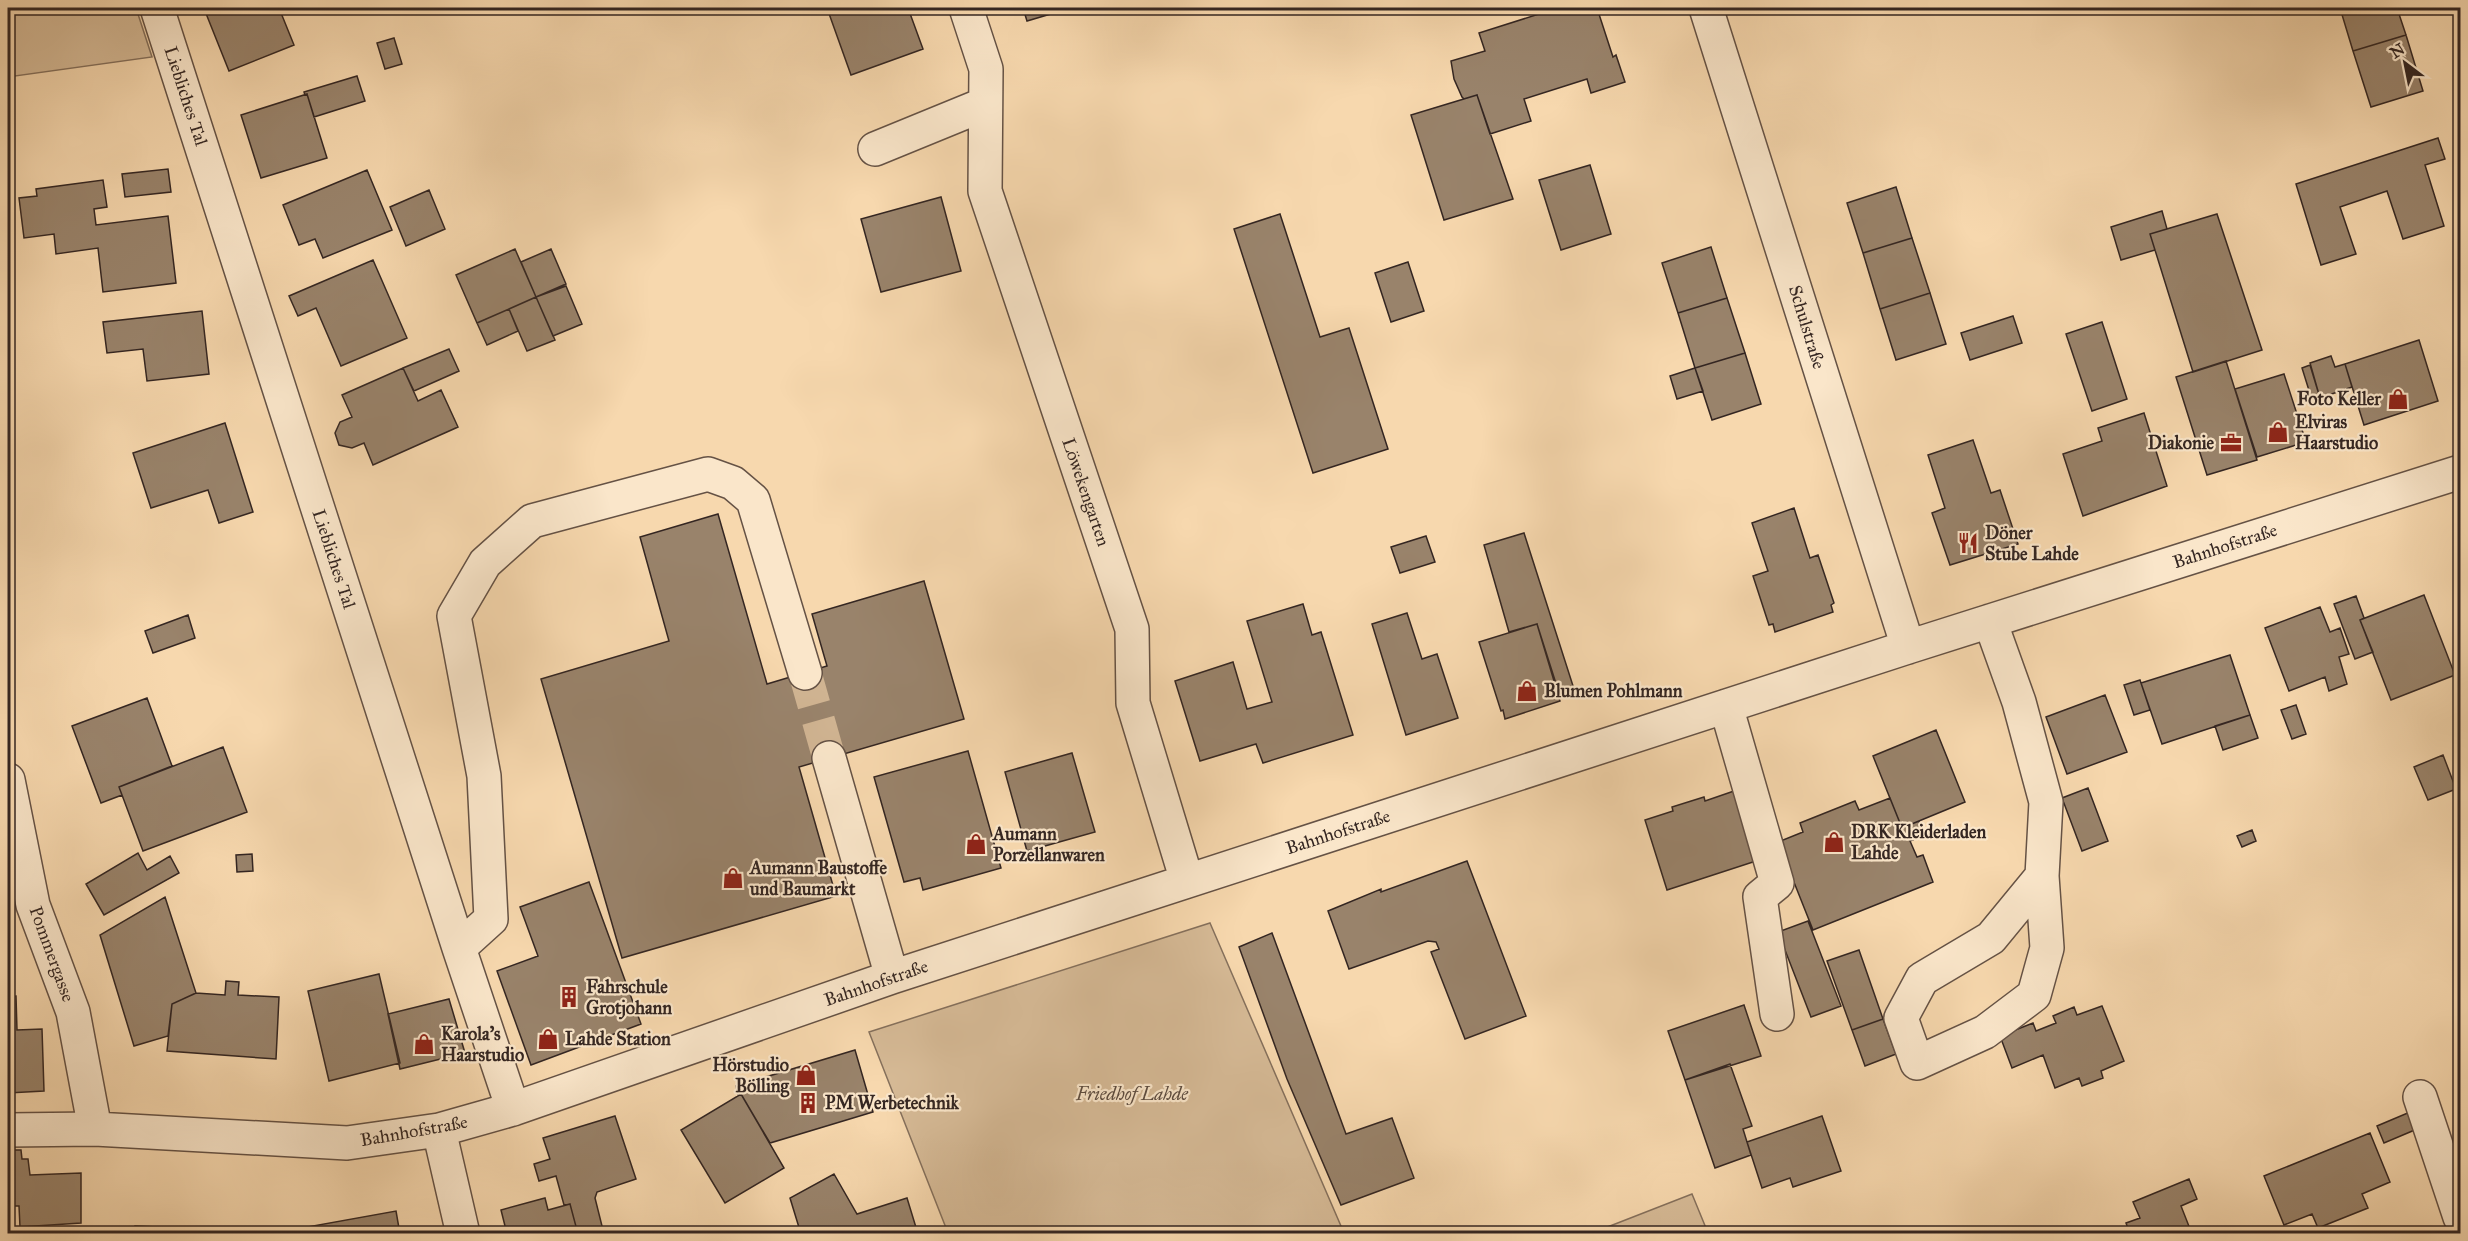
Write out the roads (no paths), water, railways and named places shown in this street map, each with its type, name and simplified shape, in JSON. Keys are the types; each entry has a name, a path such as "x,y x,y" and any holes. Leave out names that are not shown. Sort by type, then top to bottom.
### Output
{"street":[{"name":"Liebliches Tal","path":"157,8 459,948 513,1109"},
{"name":"Löwekengarten","path":"966,8 986,69 985,191 1132,629 1133,703 1187,881"},
{"name":"Schulstraße","path":"1707,8 1908,647"},
{"path":"875,149 985,104"},
{"name":"Bahnhofstraße","path":"8,1130 95,1129 346,1143 439,1130 513,1109 892,977 1908,647 2460,472"},
{"path":"459,948 491,919 484,776 454,616 485,563 532,521 708,474 733,483 753,500 805,673"},
{"path":"1990,621 2019,702 2046,802 2042,876 2047,948 2034,995 1985,1032 1917,1063 1901,1018 1922,979 1991,938 2042,876"},
{"path":"1726,706 1777,883 1760,897 1777,1014"},
{"path":"829,758 892,977"},
{"name":"Pommergasse","path":"8,780 33,905 73,1012 95,1129"},
{"path":"2420,1097 2460,1218 2458,1233"},
{"path":"439,1130 463,1233"}],"tunnel":[{"path":"805,673 829,758"}],"place":[{"name":"Foto Keller","path":"2398,399"},
{"name":"Elviras Haarstudio","path":"2278,432"},
{"name":"Diakonie","path":"2231,443"},
{"name":"Döner Stube Lahde","path":"1968,543"},
{"name":"Blumen Pohlmann","path":"1527,691"},
{"name":"DRK Kleiderladen Lahde","path":"1834,842"},
{"name":"Aumann Porzellanwaren","path":"976,844"},
{"name":"Aumann Baustoffe und Baumarkt","path":"733,878"},
{"name":"Fahrschule Grotjohann","path":"569,997"},
{"name":"Lahde Station","path":"548,1039"},
{"name":"Karola's Haarstudio","path":"424,1044"},
{"name":"Hörstudio Bölling","path":"806,1075"},
{"name":"PM Werbetechnik","path":"808,1103"}],"park label":[{"name":"Friedhof Lahde","path":"1132,1094"}]}
